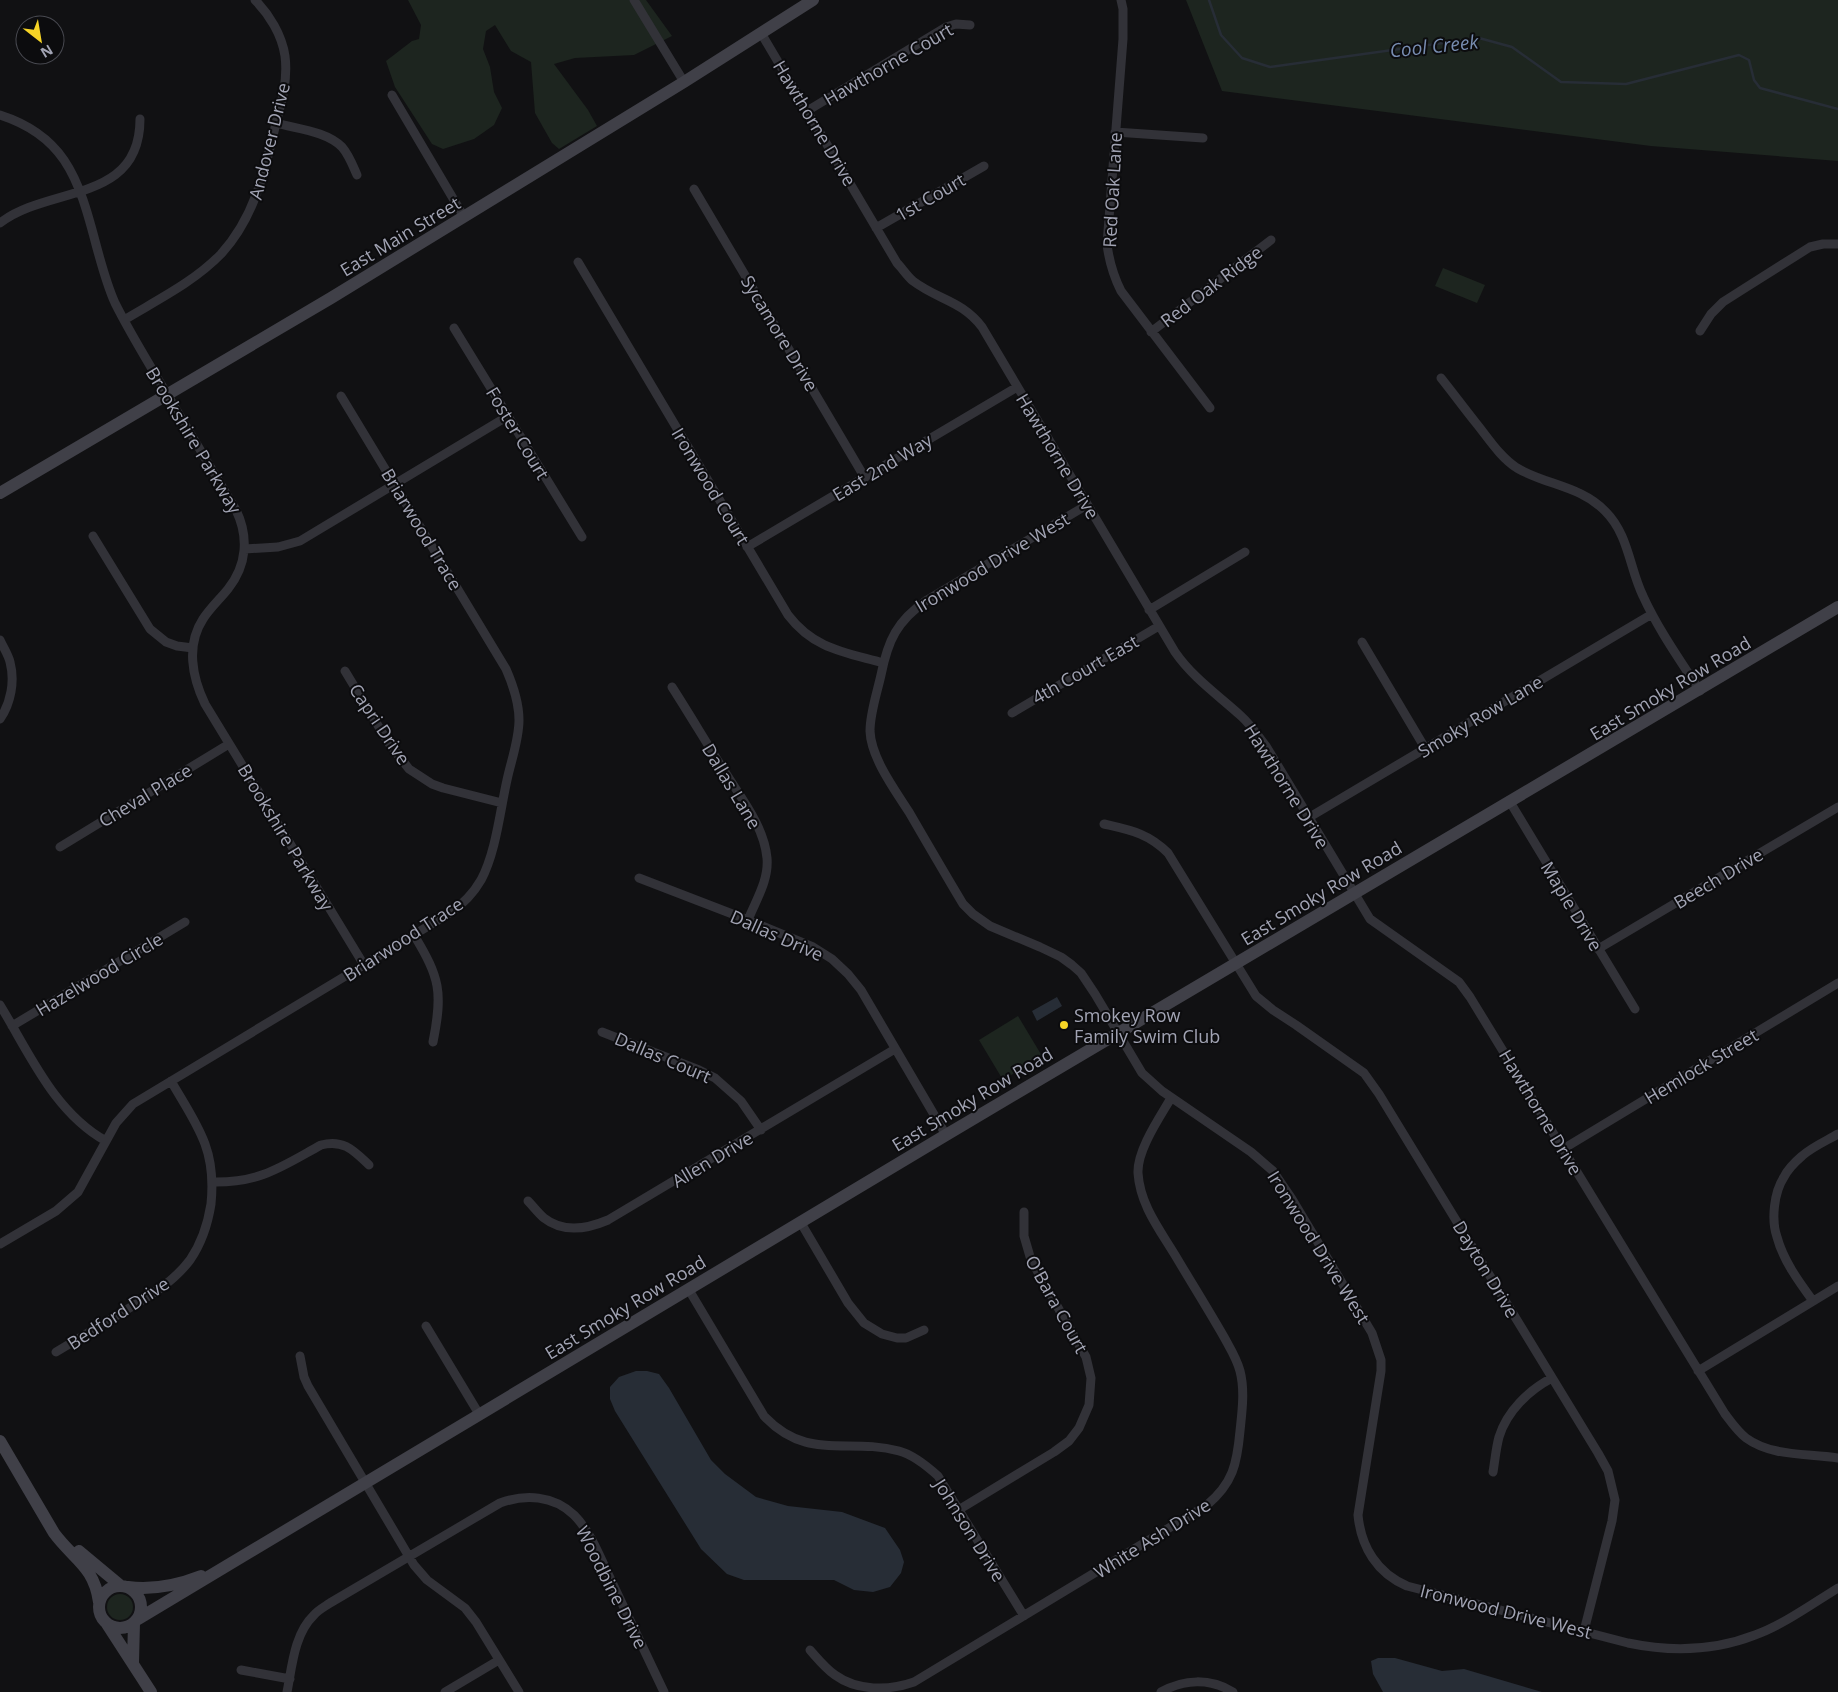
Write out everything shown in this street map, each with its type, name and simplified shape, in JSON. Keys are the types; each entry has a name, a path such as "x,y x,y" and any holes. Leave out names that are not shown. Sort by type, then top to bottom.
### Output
{"street":[{"name":"Andover Drive","path":"124,320 193,278 221,253 250,212 262,182 285,81 284,54 280,40 269,15 255,0"},
{"path":"634,0 684,82"},
{"name":"East Main Street","path":"0,494 464,218 813,0"},
{"name":"Red Oak Lane","path":"1120,0 1123,9 1123,39 1107,244 1108,258 1113,275 1121,291 1210,408"},
{"name":"Hawthorne Court","path":"807,111 946,27 956,24 970,25"},
{"name":"Hawthorne Drive","path":"760,33 897,262 911,280 961,306 982,327 1183,664 1209,690 1243,717 1266,746 1370,919 1459,982 1477,1008 1725,1414 1746,1438 1757,1444 1775,1450 1838,1458"},
{"path":"392,94 464,218"},
{"name":"Brookshire Parkway","path":"0,115 15,120 30,129 64,160 76,181 110,290 124,320 236,510 244,533 245,549 243,563 238,576 202,620 193,648 194,677 199,691 229,744 364,965"},
{"path":"0,223 18,211 79,192 106,181 124,167 136,149 140,134 140,119"},
{"path":"276,123 324,136 334,141 348,154 356,175"},
{"path":"1115,132 1203,138"},
{"name":"1st Court","path":"876,228 984,166"},
{"name":"Sycamore Drive","path":"694,189 865,478"},
{"name":"Red Oak Ridge","path":"1151,332 1271,240"},
{"path":"1700,331 1723,302 1744,288 1810,248 1823,244 1838,244"},
{"name":"Ironwood Court","path":"578,262 788,615 805,634 824,646 883,663"},
{"name":"Foster Court","path":"454,328 582,537"},
{"path":"1441,378 1487,439 1515,466 1542,480 1583,493 1606,512 1621,531 1638,586 1652,614 1700,691"},
{"name":"East 2nd Way","path":"747,547 1017,387"},
{"name":"Briarwood Trace","path":"0,1244 56,1211 78,1192 106,1140 124,1113 145,1096 450,914 463,904 473,892 487,867 514,751 519,721 512,683 506,669 341,396"},
{"path":"245,549 278,547 300,541 508,416"},
{"name":"Ironwood Drive West","path":"1087,504 927,600 910,612 900,623 891,640 883,663 870,731 876,756 963,904 990,926 1061,957 1081,973 1142,1074 1162,1091 1251,1152 1274,1171 1292,1199 1372,1333 1381,1360 1381,1371 1358,1515 1359,1529 1371,1556 1387,1574 1407,1586 1642,1646 1683,1649 1708,1648 1757,1635 1838,1588"},
{"path":"93,536 150,629 166,642 177,646 193,648"},
{"path":"1150,610 1245,552"},
{"name":"East Smoky Row Road","path":"220,1569 946,1135 1838,608"},
{"name":"East Smoky Row Road","path":"1823,618 1838,613"},
{"name":"Smoky Row Lane","path":"1308,818 1652,614"},
{"name":"4th Court East","path":"1012,713 1159,626"},
{"path":"0,640 10,661 12,684 7,707 0,719"},
{"path":"1362,642 1425,748"},
{"name":"Capri Drive","path":"345,671 388,742 409,769 432,784 502,803"},
{"name":"Dallas Lane","path":"672,687 751,814 763,838 767,858 764,881 748,920"},
{"name":"Cheval Place","path":"60,846 229,744"},
{"name":"Maple Drive","path":"1510,802 1635,1009"},
{"name":"Beech Drive","path":"1598,949 1838,807"},
{"name":"Dayton Drive","path":"1104,824 1139,832 1157,842 1168,853 1256,996 1364,1073 1379,1094 1608,1471 1615,1500 1612,1521 1584,1631"},
{"name":"Dallas Drive","path":"639,878 813,947 838,964 860,990 946,1135"},
{"name":"Hazelwood Circle","path":"12,1026 185,922"},
{"path":"414,935 430,964 438,989 439,1009 433,1042"},
{"name":"Hemlock Street","path":"1563,1149 1838,983"},
{"path":"0,1006 50,1090 79,1123 106,1140"},
{"name":"Dallas Court","path":"602,1032 715,1078 741,1100 761,1130"},
{"name":"Allen Drive","path":"528,1200 544,1218 559,1226 577,1229 592,1227 608,1220 895,1049"},
{"name":"Bedford Drive","path":"56,1352 158,1290 190,1260 200,1242 209,1214 212,1182 210,1161 200,1133 170,1081"},
{"name":"White Ash Drive","path":"810,1650 836,1676 853,1684 868,1687 900,1687 924,1677 1207,1505 1218,1496 1227,1483 1236,1463 1240,1435 1243,1387 1240,1371 1237,1361 1149,1212 1139,1187 1138,1170 1143,1153 1172,1098"},
{"path":"1812,1301 1783,1253 1777,1238 1774,1217 1775,1206 1783,1178 1792,1167 1803,1155 1838,1134"},
{"path":"212,1182 240,1182 272,1172 328,1143 342,1144 353,1150 369,1165"},
{"name":"O'Bara Court","path":"960,1509 1069,1441 1079,1428 1089,1405 1091,1378 1086,1357 1031,1260 1024,1236 1024,1212"},
{"path":"801,1223 848,1303 864,1323 882,1334 897,1338 906,1338 924,1330"},
{"path":"1698,1371 1838,1286"},
{"name":"Johnson Drive","path":"689,1290 764,1416 774,1427 788,1436 818,1446 882,1448 901,1451 917,1460 938,1476 1024,1616"},
{"path":"426,1326 479,1414"},
{"path":"300,1356 304,1377 308,1386 409,1556 427,1580 465,1608 476,1622 519,1692"},
{"path":"1493,1472 1499,1436 1512,1412 1523,1398 1552,1378"},
{"path":"0,1440 62,1543 91,1574 96,1585 99,1612 151,1692"},
{"name":"Woodbine Drive","path":"287,1692 300,1636 314,1614 500,1503 511,1499 534,1497 554,1502 573,1514 586,1531 664,1692"},
{"path":"48,1521 81,1553 137,1594 140,1600 140,1613 136,1621 133,1662"},
{"path":"99,1602 105,1592 115,1586 140,1588 173,1585 220,1569"},
{"path":"107,1624 112,1627 124,1628 197,1585 220,1569"},
{"path":"445,1692 499,1660"},
{"path":"240,1670 290,1679"},
{"path":"1161,1692 1176,1685 1204,1682 1219,1685 1234,1692"}],"shaded area":[{"path":"408,0 646,0 672,36 634,55 575,58 554,64 588,110 597,126 559,149 552,143 535,113 531,62 511,51 495,25 486,31 483,49 490,67 494,92 502,108 494,125 474,139 443,149 432,144 395,87 386,61 412,41 419,39 421,25"},
{"path":"1186,0 1838,0 1838,161 1651,146 1222,91"},
{"path":"1443,268 1485,285 1477,303 1435,286"},
{"path":"1057,997 1062,1006 1037,1021 1032,1011"},
{"path":"1018,1016 1042,1056 1003,1080 979,1040"},
{"path":"636,1371 659,1374 711,1460 725,1474 756,1497 788,1506 842,1512 885,1528 900,1550 904,1562 901,1573 890,1587 873,1592 854,1590 834,1580 744,1580 727,1574 701,1549 615,1411 610,1399 610,1387 619,1377"},
{"path":"120,1594 130,1597 133,1607 130,1617 120,1620 110,1617 107,1607 110,1597"},
{"path":"1378,1658 1395,1658 1442,1671 1464,1669 1542,1692 1383,1692 1373,1674 1371,1661"}],"waterway":[{"name":"Cool Creek","path":"1209,0 1221,35 1242,58 1270,67 1479,38 1512,47 1561,82 1626,84 1739,55 1749,60 1754,80 1760,88 1838,109"}],"place":[{"name":"Smokey Row Family Swim Club","path":"1064,1025"}]}
